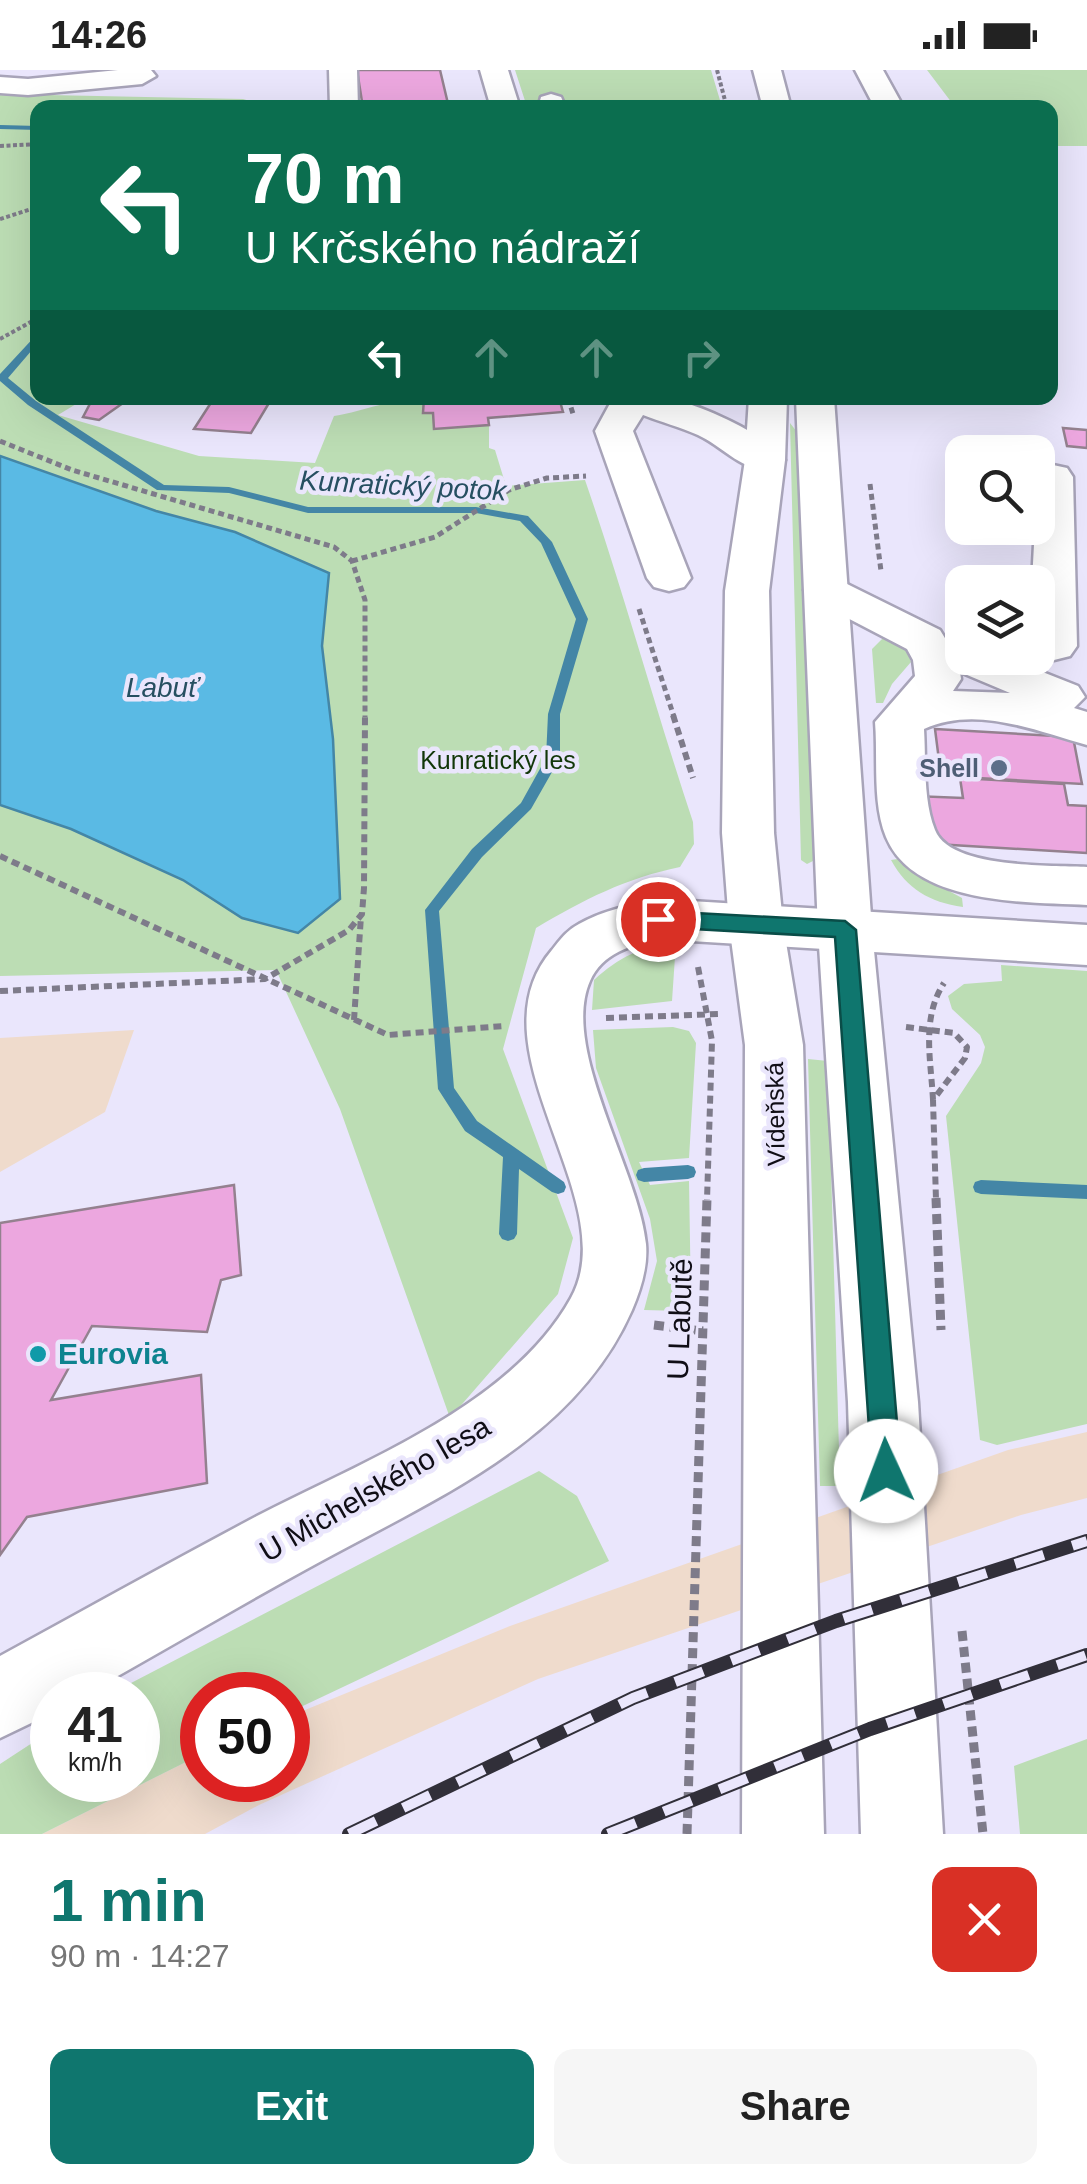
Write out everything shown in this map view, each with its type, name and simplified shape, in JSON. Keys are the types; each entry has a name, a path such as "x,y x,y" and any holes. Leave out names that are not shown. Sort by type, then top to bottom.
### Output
{"main road":[{"path":"343,70 344,100"},
{"path":"494,70 503,100"},
{"path":"767,70 775,100"},
{"path":"869,70 886,100"},
{"path":"0,85 28,87 142,76"},
{"path":"629,405 614,431 670,578"},
{"path":"652,405 714,428 765,460"},
{"name":"Vídeňská","path":"768,405 765,460 747,591 748,834 726,943 774,1045 783,1834"},
{"path":"815,405 845,930 884,1402 902,1834"},
{"path":"1055,506 1060,651"},
{"path":"826,590 945,648"},
{"path":"945,655 936,660 938,679 899,722 910,837 922,855 979,879 1087,886"},
{"path":"1008,675 1087,708"},
{"path":"899,722 923,709 946,705 1014,708 1087,729"},
{"name":"U Michelského lesa","path":"0,1699 483,1432 576,1348 596,1316 611,1278 614,1244 610,1219 559,1055 561,984 574,958 587,944 613,931 658,919 726,943 845,930 1087,945"}],"path":[{"path":"716,70 724,100"},
{"path":"0,146 30,144"},
{"path":"0,219 30,210"},
{"path":"0,340 30,323"},
{"path":"0,441 72,470 289,531 334,547 352,561 365,600 362,914 354,1020"},
{"path":"352,561 435,537 508,490 548,478 592,475"},
{"path":"638,604 694,780"},
{"path":"0,856 388,1035 507,1026"},
{"path":"0,991 265,979 332,942 362,914"},
{"name":"U Labutě","path":"687,1834 712,1041 708,1013 726,943"},
{"path":"942,1334 929,1010 934,994 945,982 956,978"},
{"path":"591,1019 708,1013"},
{"path":"931,1030 954,1033 967,1047 965,1058 933,1100"},
{"path":"643,1324 703,1331"},
{"path":"961,1624 983,1834"}],"shaded area":[{"path":"134,1030 105,1112 0,1172 0,1038"},
{"path":"1087,1432 1087,1498 1021,1515 538,1679 310,1782 310,1708 510,1626 1008,1450"},
{"path":"180,1765 180,1802 266,1802 205,1834 42,1834 106,1802 160,1802 160,1775"}],"green space":[{"path":"515,70 711,70 720,100 525,100"},
{"path":"927,70 1087,70 1087,146 1058,146 1058,100 950,100"},
{"name":"Kunratický les","path":"0,94 243,99 246,100 30,100 30,405 74,405 58,415 199,456 315,463 334,416 380,405 424,405 423,413 433,413 434,429 489,425 489,448 495,450 506,486 585,480 693,822 694,844 680,867 605,891 536,928 503,1049 573,1238 558,1294 450,1418 340,1109 276,970 0,976 0,805 71,829 183,880 242,918 297,933 339,899 333,739 322,646 329,573 235,532 156,511 0,456"},
{"path":"790,423 797,432 815,860 807,864 801,860"},
{"path":"887,634 906,648 911,662 892,684 883,703 876,703 872,649"},
{"path":"904,858 927,879 962,898 963,907 929,898 912,886 891,860"},
{"path":"676,942 672,1001 592,1010 594,980 603,972 642,950"},
{"path":"1001,965 1087,971 1087,1424 997,1445 980,1440 946,1116 981,1063 985,1047 980,1035 952,1009 948,996 964,984 1002,981"},
{"path":"673,1027 689,1031 696,1043 689,1158 639,1162 650,1185 689,1181 691,1302 681,1311 644,1310 657,1261 650,1219 596,1068 593,1030"},
{"path":"808,1059 828,1061 840,1486 820,1486"},
{"path":"539,1471 577,1496 609,1561 310,1703 310,1672 180,1672 180,1765 160,1775 160,1672 152,1672"},
{"path":"1087,1739 1087,1834 1020,1834 1014,1766"},
{"path":"30,1744 30,1802 106,1802 42,1834 0,1834 0,1764"}],"water":[{"name":"Labuť","path":"0,456 156,511 235,532 329,573 322,646 333,739 340,899 298,933 242,918 183,880 71,829 0,805"}],"building":[{"path":"357,70 440,70 447,100 362,100"},
{"path":"89,405 120,405 99,420 83,417"},
{"path":"209,405 268,405 251,433 194,429"},
{"path":"424,405 561,405 563,412 488,418 489,425 434,429 433,413 423,413"},
{"path":"1063,428 1087,430 1087,448 1067,446"},
{"path":"935,729 1073,737 1082,784 941,776"},
{"path":"960,778 1064,784 1068,805 1087,806 1087,853 919,843 914,796 963,798"},
{"name":"Eurovia","path":"234,1185 241,1275 221,1280 207,1332 92,1326 51,1400 201,1375 207,1483 27,1517 0,1555 0,1223"}],"waterway":[{"name":"Kunratický potok","path":"0,127 30,128"},
{"name":"Kunratický potok","path":"30,345 2,378 30,401"},
{"name":"Kunratický potok","path":"35,405 161,488 229,490 308,510 476,510 524,518 546,542 582,619 554,714 553,758 526,806 477,853 432,910 446,1089 471,1126 511,1154"},
{"path":"508,1234 511,1154"},
{"name":"Kunratický potok","path":"511,1154 558,1187"},
{"name":"Kunratický potok","path":"644,1175 688,1172"},
{"name":"Kunratický potok","path":"981,1187 1087,1192"}],"railway":[{"path":"349,1834 633,1698 836,1621 1087,1541"},
{"path":"608,1834 870,1729 1087,1655"}],"place":[{"name":"Shell","path":"999,768"},
{"name":"Eurovia","path":"38,1354"}],"route":[{"path":"658,919 845,930 884,1402 886,1471"}]}
